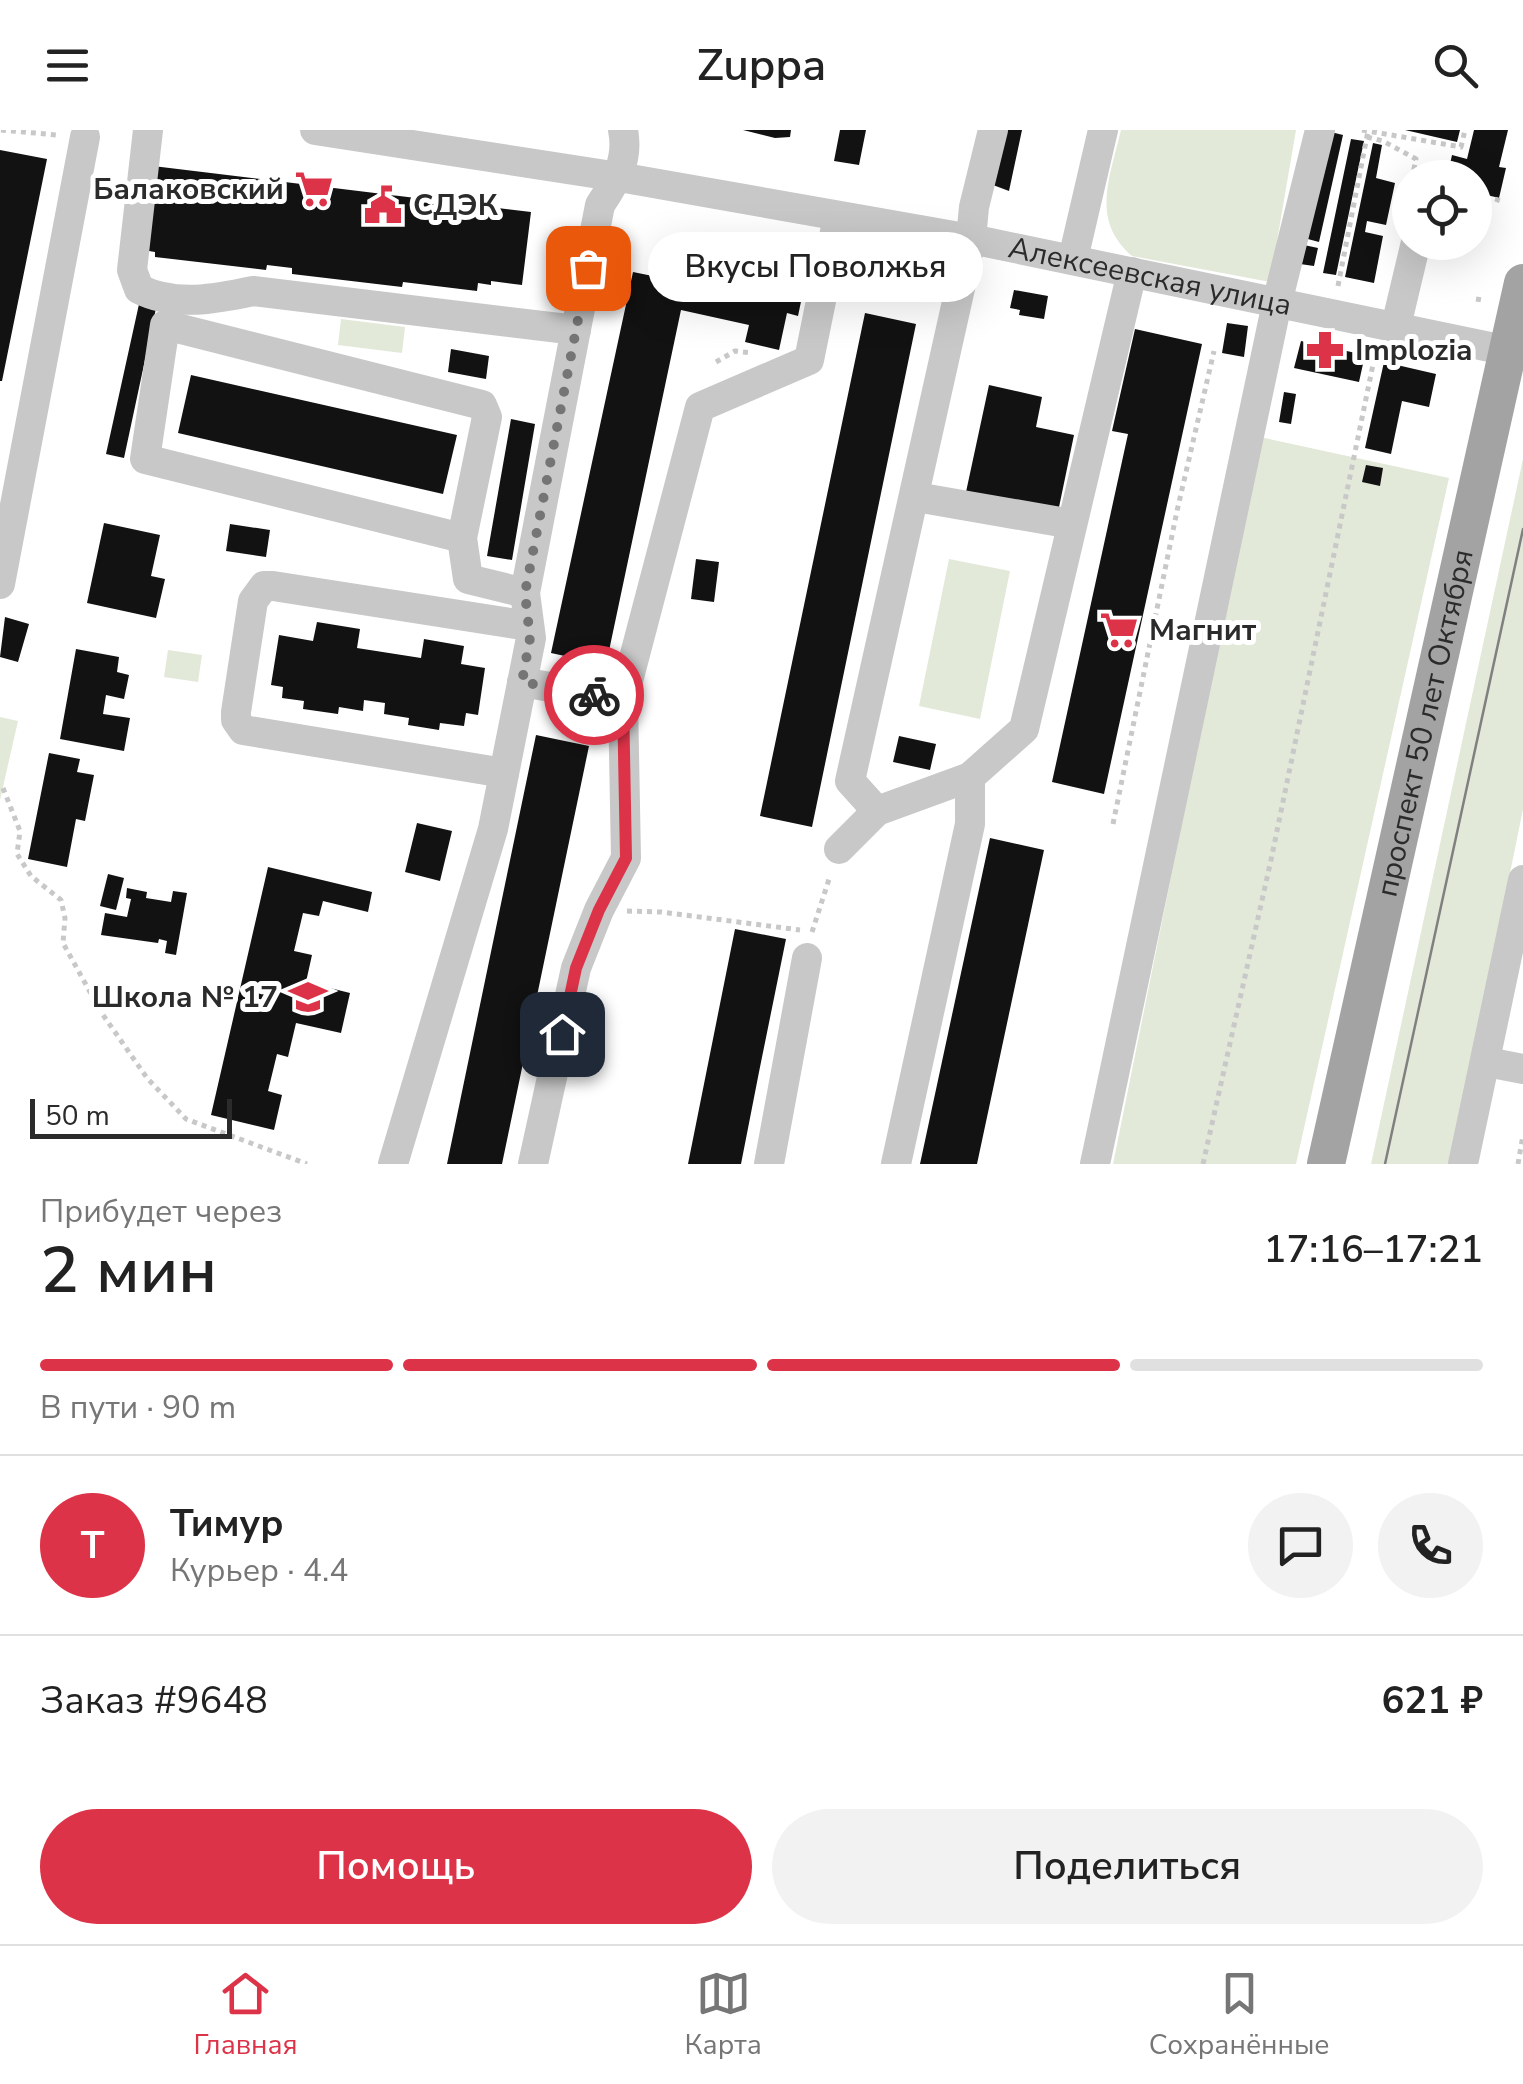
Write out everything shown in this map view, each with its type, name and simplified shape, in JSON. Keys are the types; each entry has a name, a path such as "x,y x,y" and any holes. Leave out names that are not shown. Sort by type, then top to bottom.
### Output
{"main road":[{"name":"проспект 50 лет Октября","path":"1326,1164 1523,283"}],"street":[{"path":"148,130 132,270 139,289 203,301 254,291 576,330"},
{"name":"Алексеевская улица","path":"315,130 620,176 971,239 1277,303 1386,336 1508,351"},
{"path":"482,130 495,141 541,164"},
{"path":"394,1164 493,829 530,638 525,593 600,206 620,176 626,146 623,130"},
{"path":"876,811 850,781 916,497 993,130"},
{"path":"1073,260 1103,130"},
{"path":"1096,1164 1277,303 1320,130"},
{"path":"0,584 85,137"},
{"path":"533,1164 576,968 599,910 626,858 623,700 700,407 810,360 838,218"},
{"path":"1386,336 1410,260"},
{"path":"838,850 876,811 970,777 1024,729 1132,272"},
{"path":"462,538 144,459 165,326 482,406 486,418 462,538 468,580 525,593"},
{"path":"916,497 1072,524"},
{"path":"504,774 243,730 236,712 253,601 264,586 273,586 529,626"},
{"path":"522,682 623,700"},
{"path":"896,1164 970,824 970,777"},
{"path":"1463,1164 1523,880"},
{"path":"769,1164 810,944"},
{"path":"1487,1062 1523,1069"}],"path":[{"path":"0,130 85,137"},
{"path":"1366,133 1461,147 1465,130"},
{"path":"1366,133 1416,160"},
{"path":"1338,286 1366,133"},
{"path":"1495,199 1504,202"},
{"path":"1203,1164 1386,336"},
{"path":"1113,824 1214,351"},
{"path":"3,788 20,831 17,854 31,876 61,900 66,918 62,943 101,1012 147,1078 186,1119 307,1164"},
{"path":"661,912 810,944 826,889"},
{"path":"1518,1164 1523,1135"}],"green space":[{"path":"1121,130 1296,130 1270,282 1132,256 1119,242 1107,213 1109,181"},
{"path":"341,319 405,327 402,353 338,345"},
{"path":"1260,437 1449,478 1296,1164 1113,1164"},
{"path":"1523,459 1523,809 1451,1164 1371,1164"},
{"path":"949,559 1010,571 980,719 919,706"},
{"path":"168,650 202,655 198,682 164,677"},
{"path":"0,717 18,721 0,800"}],"building":[{"path":"743,130 791,130 790,137 775,138"},
{"path":"840,130 866,130 859,165 834,161"},
{"path":"997,130 1022,130 1009,191 985,182"},
{"path":"1405,130 1460,130 1457,142"},
{"path":"1474,130 1508,130 1499,167 1506,168 1499,198 1492,196 1492,160 1451,160 1452,155 1467,159"},
{"path":"1327,131 1343,135 1319,242 1304,238"},
{"path":"1351,139 1364,141 1336,275 1323,273"},
{"path":"1373,143 1382,145 1376,178 1392,182 1392,197 1386,225 1367,221 1365,232 1383,236 1374,283 1345,277"},
{"path":"0,150 47,159 2,381 0,381"},
{"path":"153,166 531,212 522,285 491,281 491,285 478,283 477,291 403,282 402,287 292,274 292,268 267,265 266,270 155,257 155,252 143,250"},
{"path":"696,241 817,267 811,293 803,292 798,316 787,313 779,350 745,342 749,325 681,310 606,665 551,653 633,272 687,283"},
{"path":"1304,245 1318,248 1314,266 1300,264"},
{"path":"1014,290 1048,296 1044,319 1019,315 1020,310 1010,308"},
{"path":"141,295 158,299 124,458 106,454"},
{"path":"865,313 916,324 812,827 760,816"},
{"path":"1227,323 1248,326 1244,357 1222,353"},
{"path":"1135,329 1202,344 1104,794 1052,782 1128,434 1112,431"},
{"path":"1301,341 1365,355 1359,382 1294,368"},
{"path":"451,349 489,356 486,379 448,372"},
{"path":"1384,362 1436,374 1429,407 1402,401 1391,454 1365,448"},
{"path":"191,375 457,435 443,494 178,433"},
{"path":"989,385 1042,397 1036,427 1074,435 1058,512 966,492"},
{"path":"1284,392 1296,394 1291,424 1279,422"},
{"path":"511,419 535,424 512,560 487,556"},
{"path":"1366,465 1383,468 1380,486 1362,482"},
{"path":"104,523 160,535 151,576 165,579 156,618 87,603"},
{"path":"230,524 270,530 266,557 226,551"},
{"path":"696,559 719,562 714,602 691,599"},
{"path":"5,617 29,624 18,662 0,657"},
{"path":"317,622 360,629 357,648 421,658 424,639 464,646 461,664 485,668 478,715 466,713 464,726 440,723 439,730 408,725 409,718 384,714 385,703 364,700 363,711 339,707 338,714 303,709 304,701 282,698 283,687 271,685 279,635 313,641"},
{"path":"76,649 119,657 117,672 129,675 124,699 106,695 103,714 130,718 124,751 60,739"},
{"path":"536,735 589,746 502,1164 447,1164"},
{"path":"899,736 936,744 930,770 893,762"},
{"path":"49,753 80,759 77,772 94,775 85,821 76,819 67,867 28,859"},
{"path":"417,823 452,831 440,881 405,872"},
{"path":"990,838 1044,850 977,1164 920,1164"},
{"path":"268,867 372,892 368,912 323,901 319,916 303,913 294,951 312,955 306,982 350,993 341,1033 296,1023 288,1057 277,1054 268,1091 282,1095 274,1130 211,1115"},
{"path":"108,874 124,878 116,910 100,906"},
{"path":"127,888 147,892 146,898 171,902 173,891 187,893 176,955 165,953 167,941 101,935 105,913 127,917 131,899 126,898"},
{"path":"735,929 786,939 741,1164 688,1164"}],"tram line":[{"path":"1385,1164 1523,529"}],"way so far":[{"path":"588,268 525,593 530,638 522,682 594,695"}],"place":[{"name":"Балаковский","path":"314,189"},
{"name":"СДЭК","path":"383,205"},
{"name":"Вкусы Поволжья","path":"588,268"},
{"name":"Implozia","path":"1325,350"},
{"name":"Магнит","path":"1119,630"},
{"name":"Школа № 17","path":"308,997"}],"route":[{"path":"562,1034 576,968 599,910 626,858 623,700 594,695"}]}
